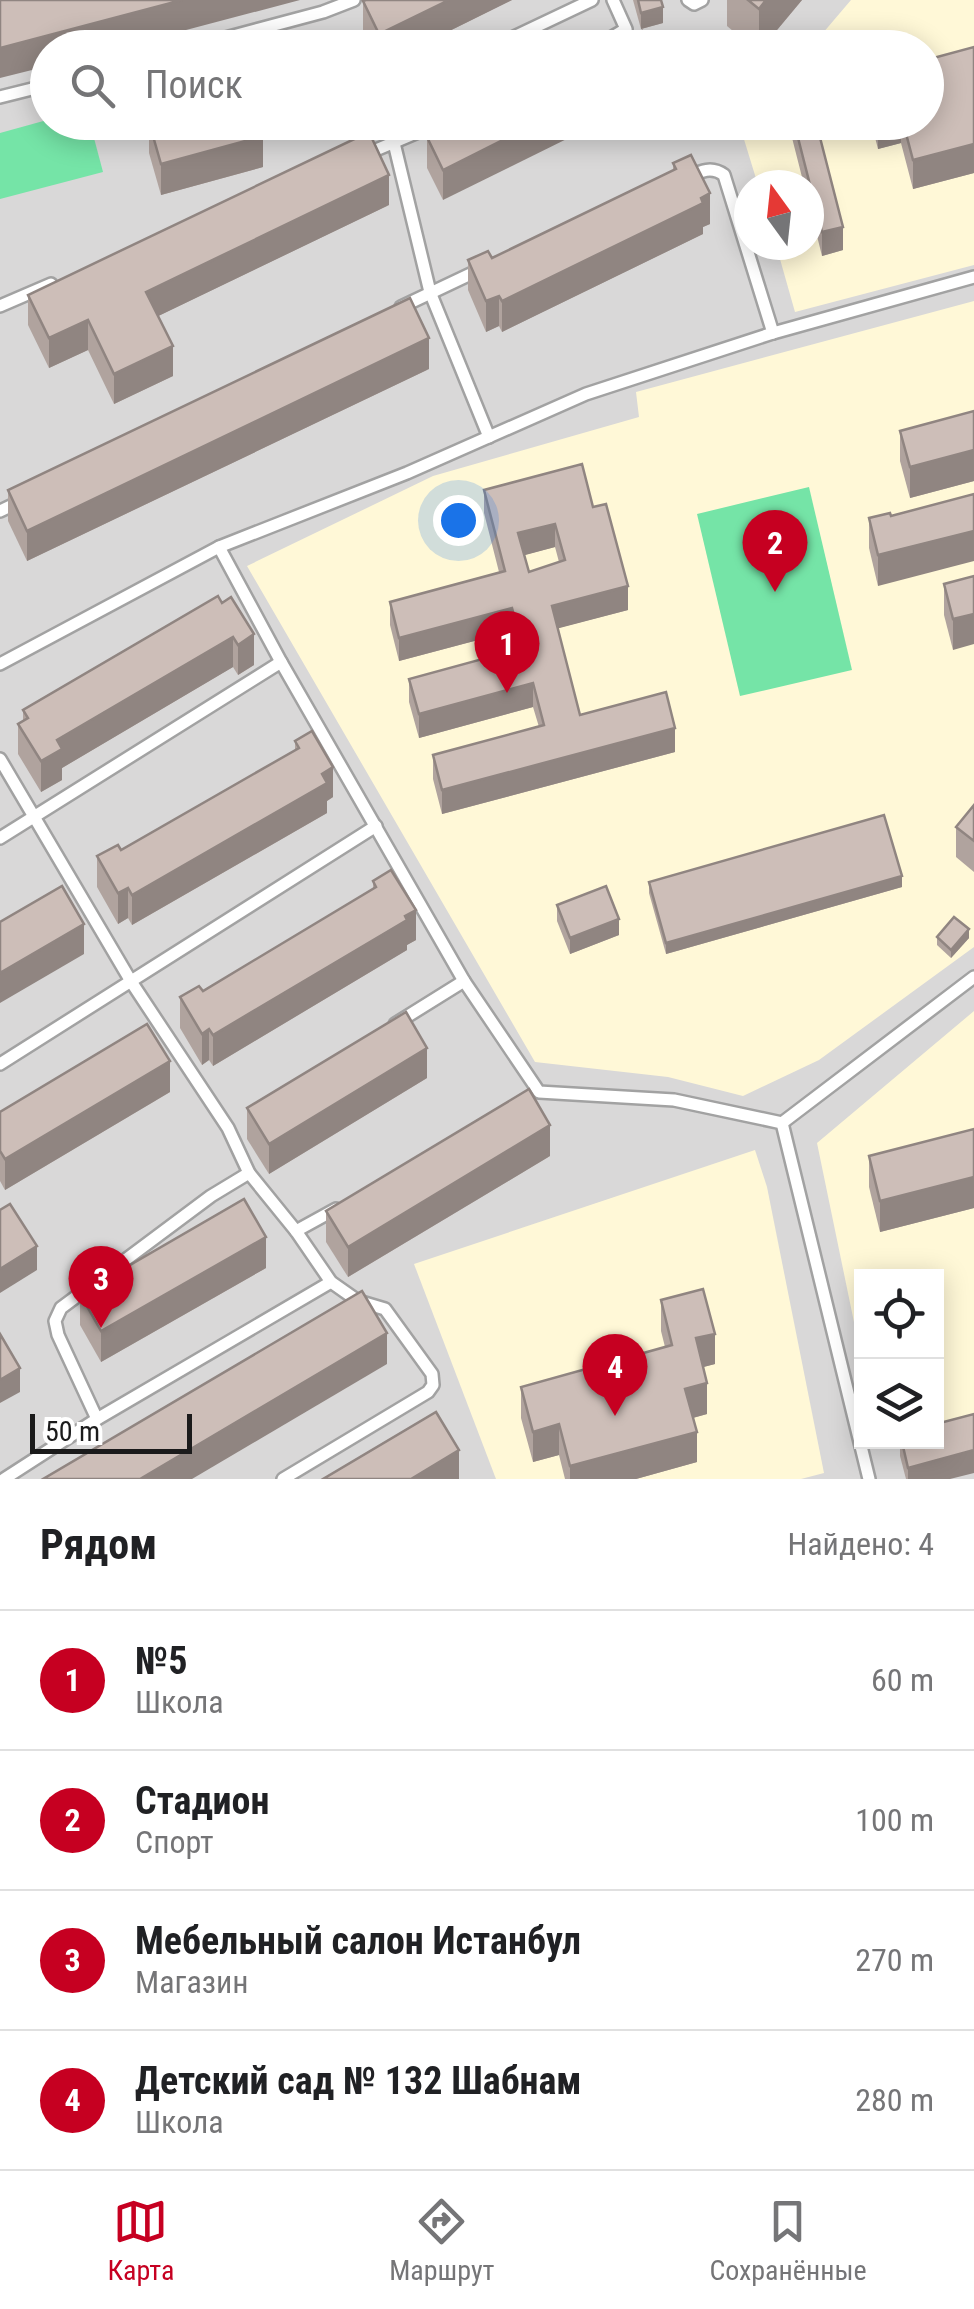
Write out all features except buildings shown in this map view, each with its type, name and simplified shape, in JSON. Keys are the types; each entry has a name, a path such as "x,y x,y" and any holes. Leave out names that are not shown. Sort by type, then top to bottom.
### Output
{"lane":[{"path":"256,30 354,0"},
{"path":"528,30 592,0"},
{"path":"613,0 624,30"},
{"path":"688,0 694,4 702,0"},
{"path":"0,97 30,90"},
{"path":"392,140 430,292 489,437"},
{"path":"358,157 401,140"},
{"path":"666,186 703,170 717,169 724,175 773,334"},
{"path":"396,310 484,268"},
{"path":"0,664 218,546 408,474 586,394 773,334 974,277"},
{"path":"0,306 57,282"},
{"path":"0,512 34,494"},
{"path":"218,546 280,662 464,982 539,1092"},
{"path":"0,838 280,662"},
{"path":"0,760 132,983 228,1128 249,1174 331,1282 358,1301 386,1309 432,1374 428,1392 282,1479"},
{"path":"0,1064 376,826"},
{"path":"522,1102 539,1092 674,1100 782,1122 974,977"},
{"path":"380,1034 464,982"},
{"path":"228,1128 245,1118"},
{"path":"782,1122 870,1479"},
{"path":"97,1418 58,1334 55,1321 61,1308 211,1196 249,1174"},
{"path":"296,1231 341,1206"},
{"path":"4,1479 97,1418 331,1282"}],"shaded area":[{"path":"0,0 974,0 974,1479 0,1479"},
{"path":"851,0 974,0 974,265 795,312 780,260 824,260 824,170 753,170 744,140 944,140 944,30 825,30"},
{"path":"974,301 974,947 819,1060 743,1096 668,1077 535,1062 247,566 433,476 639,417 636,392"},
{"path":"974,1011 974,1430 944,1437 944,1269 854,1269 854,1322 817,1143"},
{"path":"755,1150 767,1187 824,1473 801,1479 496,1479 414,1264"}],"green space":[{"path":"30,125 30,140 95,140 103,172 0,199 0,133"},
{"path":"809,487 852,670 740,696 697,514"}],"place":[{"name":"Стадион","path":"775,592"},
{"name":"№5","path":"507,693"},
{"name":"Мебельный салон Истанбул","path":"101,1328"},
{"name":"Детский сад № 132 Шабнам","path":"615,1416"}]}
